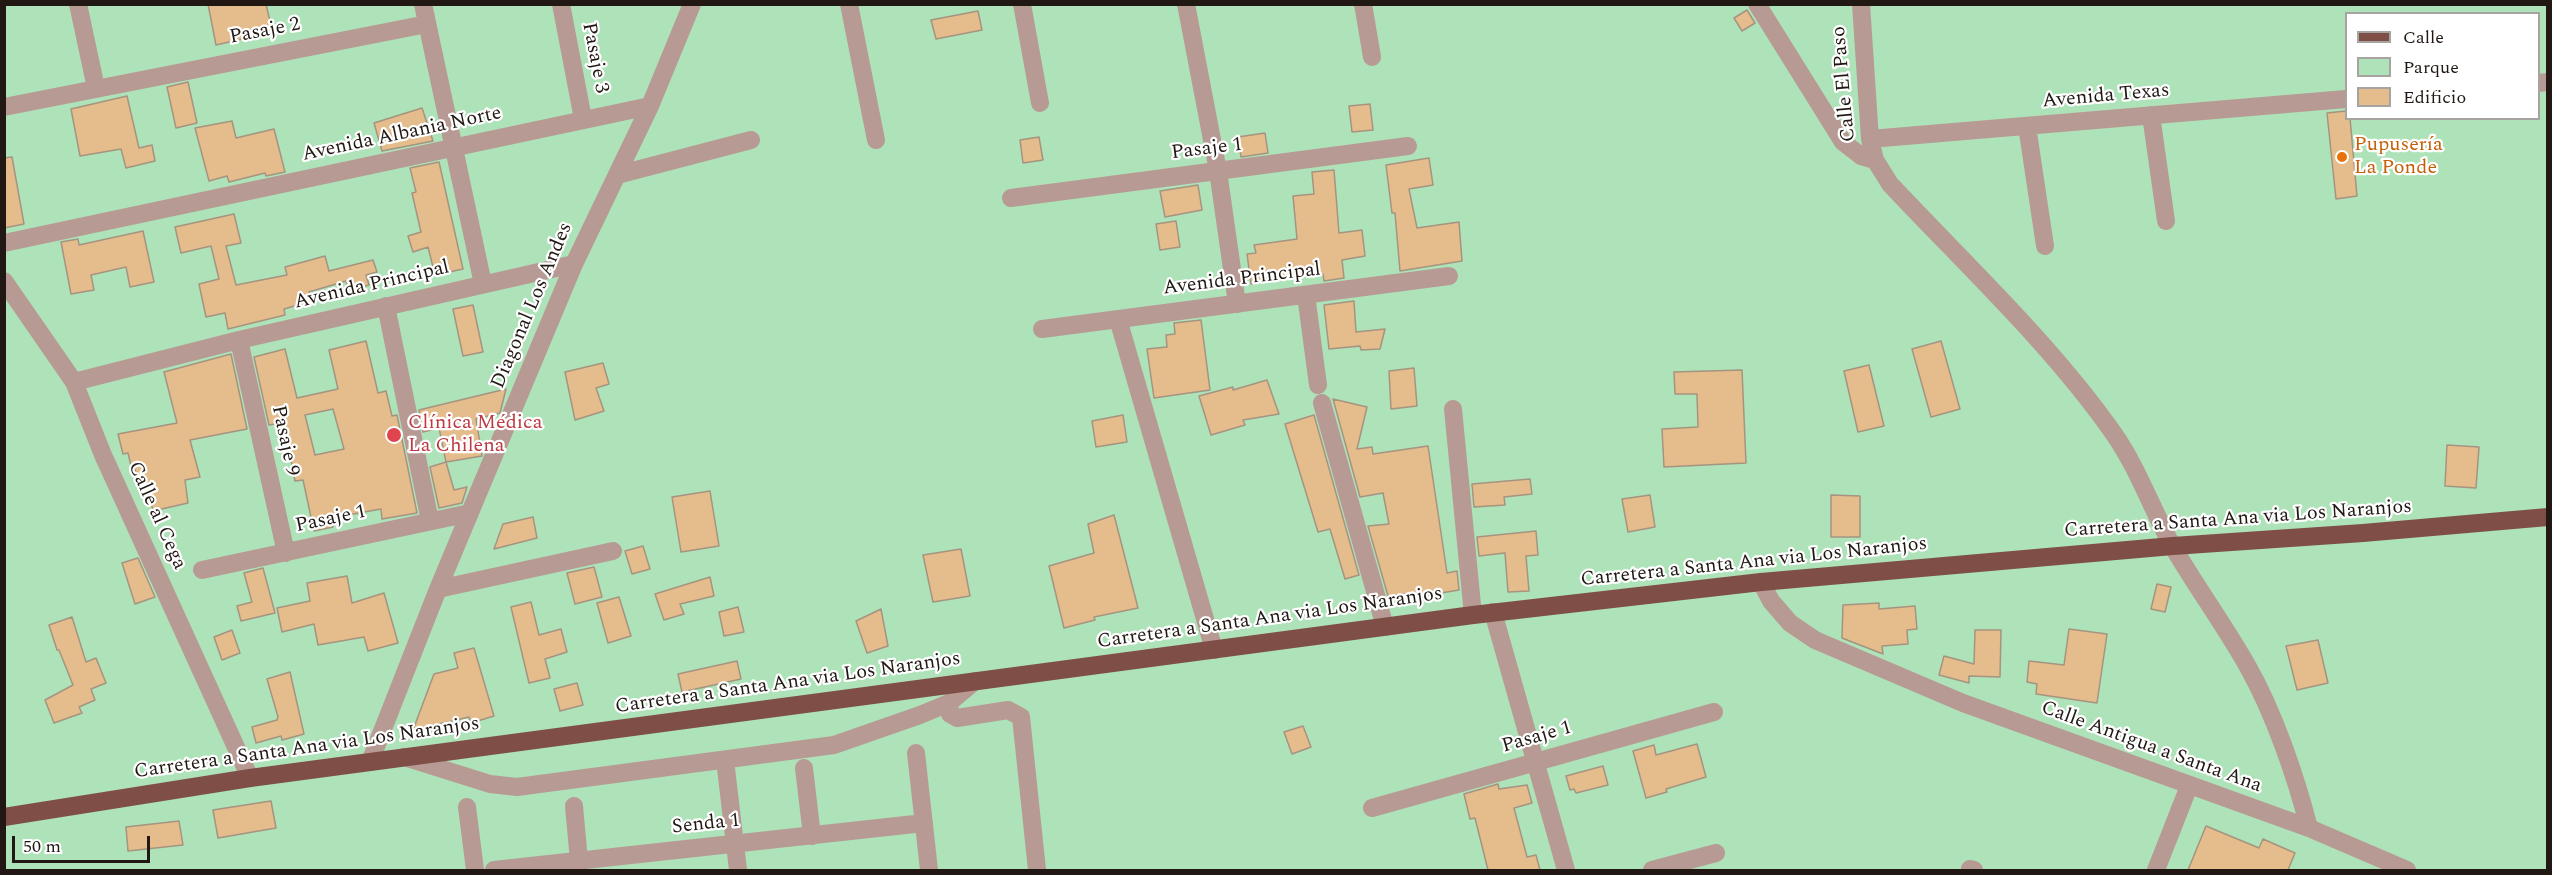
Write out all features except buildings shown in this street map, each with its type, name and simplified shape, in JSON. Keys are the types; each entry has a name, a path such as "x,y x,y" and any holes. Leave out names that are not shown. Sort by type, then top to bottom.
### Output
{"main road":[{"name":"Carretera a Santa Ana via Los Naranjos","path":"4,817 250,778 1493,612 1761,582 2173,546 2547,517"}],"street":[{"path":"78,4 96,88"},
{"path":"423,4 483,284"},
{"name":"Pasaje 3","path":"561,4 583,119"},
{"path":"849,4 876,140"},
{"path":"1022,4 1040,103"},
{"path":"1186,4 1218,171 1237,304"},
{"path":"1363,4 1372,57"},
{"path":"1757,4 1843,142 1861,156 1875,160 1890,184 2060,366 2114,434 2134,466 2173,546 2249,668 2272,721 2309,828"},
{"name":"Calle El Paso","path":"1861,4 1870,139 1875,160"},
{"name":"Diagonal Los Andes","path":"370,762 438,589 574,264 650,106 691,5"},
{"name":"Pasaje 2","path":"4,107 147,77 427,24"},
{"name":"Avenida Texas","path":"1870,139 2345,99"},
{"name":"Avenida Albania Norte","path":"4,243 650,106"},
{"path":"2151,115 2166,221"},
{"path":"2027,126 2045,246"},
{"path":"617,175 751,140"},
{"name":"Pasaje 1","path":"1011,198 1408,146"},
{"name":"Avenida Principal","path":"74,382 239,340 574,264"},
{"name":"Avenida Principal","path":"1042,329 1449,276"},
{"name":"Calle al Cega","path":"4,281 74,382 103,455 250,778"},
{"path":"1306,295 1320,394 1385,627"},
{"path":"386,306 430,521"},
{"path":"1118,319 1214,650"},
{"name":"Pasaje 9","path":"239,340 286,553"},
{"path":"1453,409 1473,615"},
{"name":"Pasaje 1","path":"202,570 470,513"},
{"path":"438,589 613,551"},
{"name":"Calle Antigua a Santa Ana","path":"1761,582 1772,601 1790,623 1815,640 1962,703 2309,828 2407,870"},
{"path":"1493,612 1566,870"},
{"path":"404,757 490,784 517,787 725,760 834,745 920,716 949,703 975,681"},
{"path":"949,703 950,714 957,718 1008,710 1021,717 1037,870"},
{"name":"Pasaje 1","path":"1372,808 1714,712"},
{"path":"916,753 929,870"},
{"path":"725,760 738,870"},
{"path":"804,768 812,836"},
{"path":"2156,870 2189,786"},
{"path":"574,806 579,861"},
{"path":"467,807 475,870"},
{"name":"Senda 1","path":"494,870 538,868 579,861 924,823"},
{"path":"1652,870 1716,853"}],"green space":[{"path":"5,5 2547,5 2547,870 5,870"}],"place":[{"name":"Pupusería La Ponde","path":"2342,157"},
{"name":"Clínica Médica La Chilena","path":"394,435"}]}
